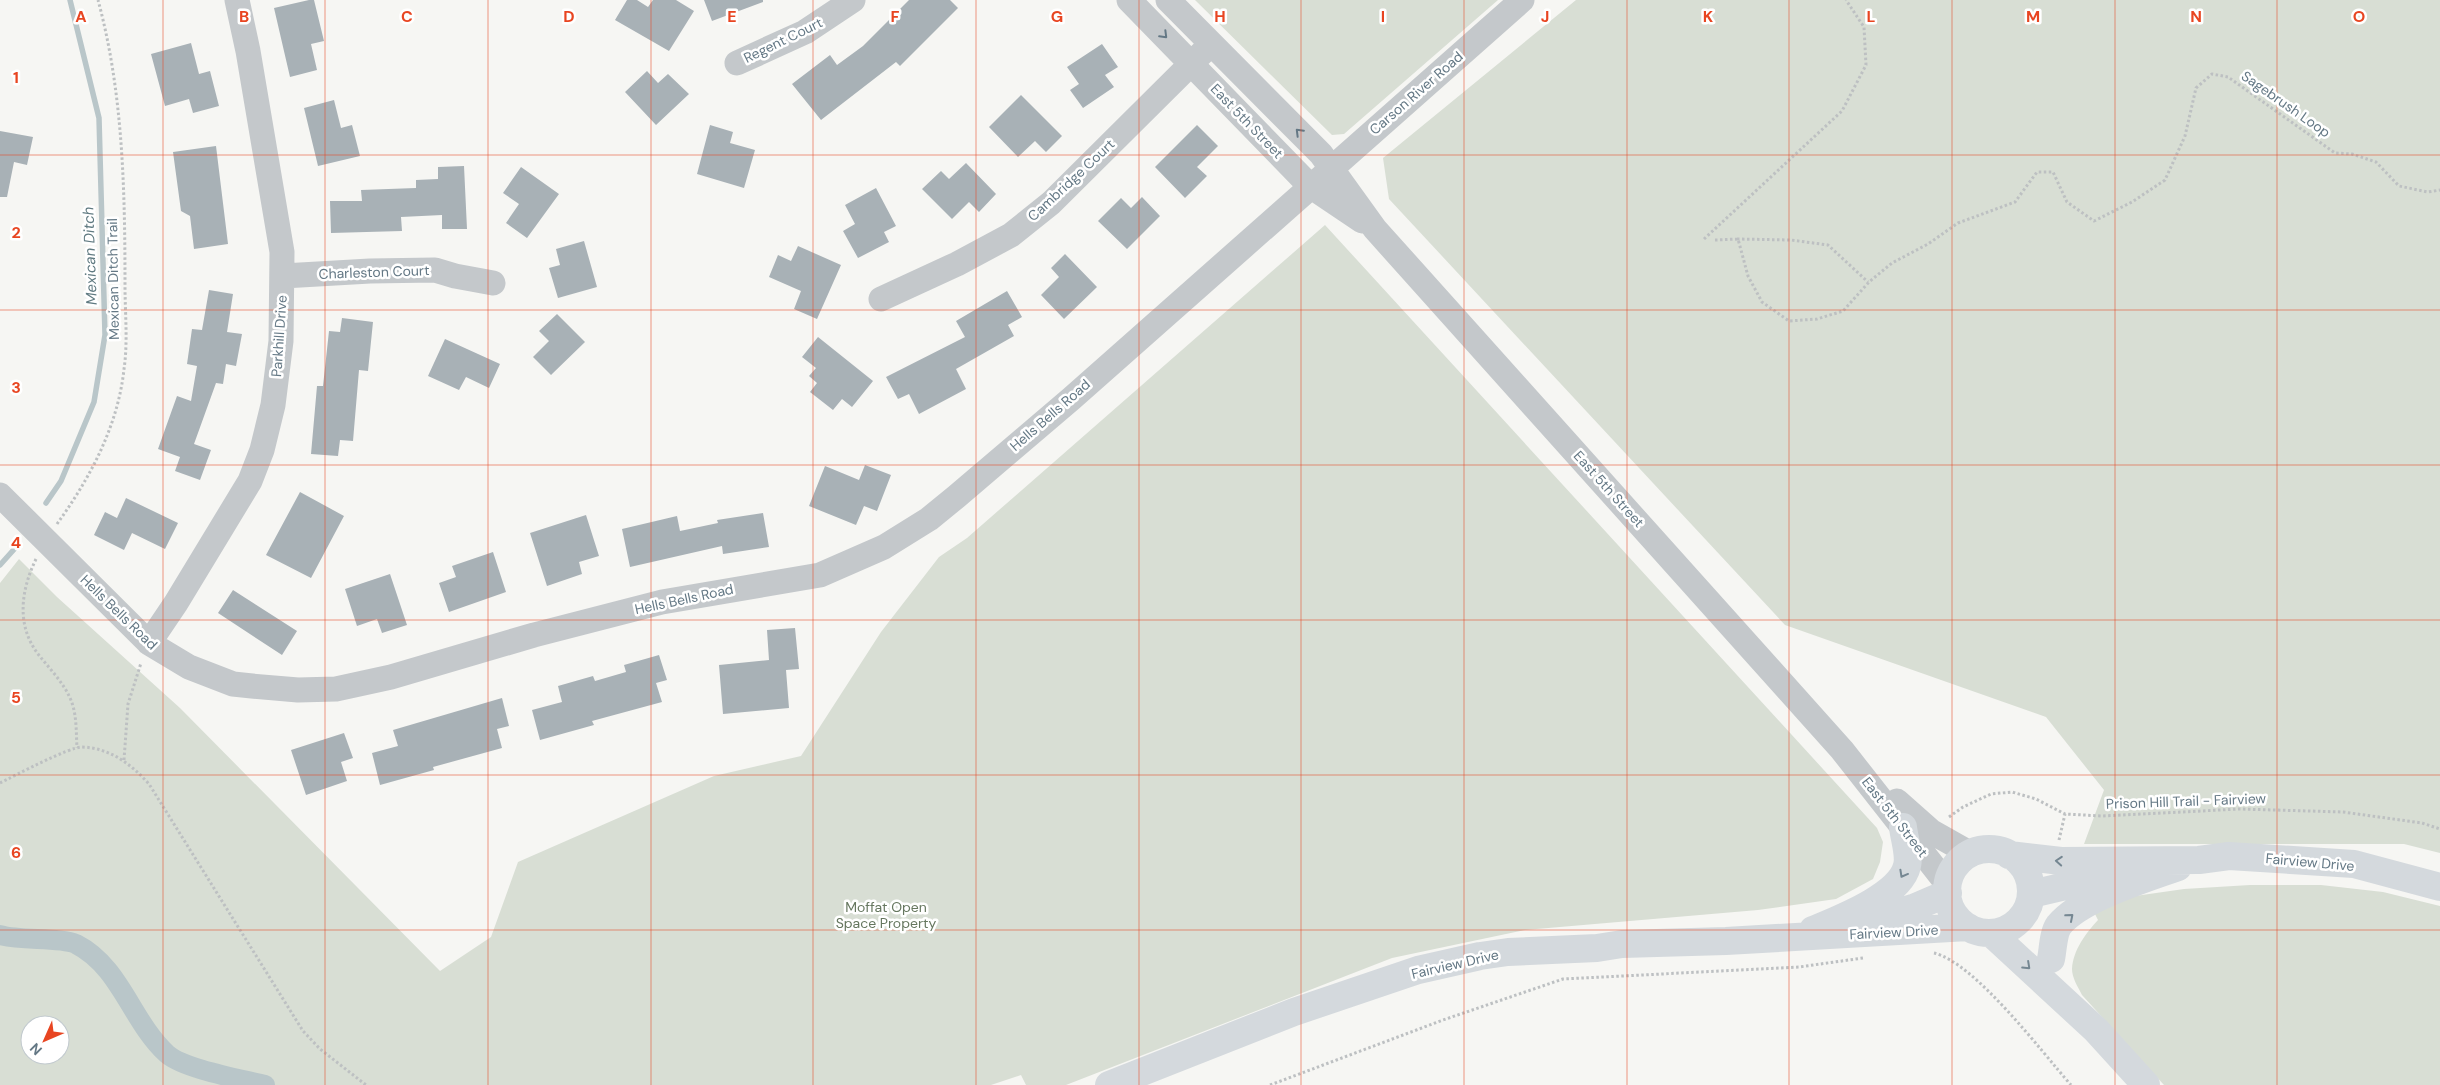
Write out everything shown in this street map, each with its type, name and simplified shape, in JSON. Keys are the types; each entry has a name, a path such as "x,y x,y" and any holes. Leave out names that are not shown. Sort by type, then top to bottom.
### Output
{"main road":[{"path":"1807,937 1859,911 1897,884 1908,866 1903,827"},
{"path":"2096,1030 2034,933 2026,871 2009,855 1986,850 1971,854 1954,869 1948,889 1949,901 1956,916 1979,930 2096,1030 2146,1085"},
{"name":"Fairview Drive","path":"2009,855 2061,861 2188,860 2229,856 2354,864 2440,886"},
{"path":"2051,959 2058,926 2079,908 2127,885 2188,860"},
{"name":"Fairview Drive","path":"2029,901 2188,860"},
{"name":"Fairview Drive","path":"1807,937 1913,908 1948,889"},
{"path":"1979,930 2014,926 2029,901"},
{"name":"Fairview Drive","path":"1110,1085 1294,1012 1418,970 1480,956 1508,952 1582,947 1597,948 1622,944 1979,930"}],"street":[{"name":"Parkhill Drive","path":"149,643 250,481 262,450 273,405 281,341 282,252 271,181 237,0"},
{"name":"Regent Court","path":"737,63 805,32 853,0"},
{"name":"East 5th Street","path":"1129,0 1310,186 1375,230"},
{"name":"East 5th Street","path":"1168,0 1321,154 1375,230 1842,750 1903,827 1948,889"},
{"name":"Carson River Road","path":"1310,186 1522,0"},
{"name":"Cambridge Court","path":"881,299 957,264 1011,235 1051,203 1211,44"},
{"name":"Hells Bells Road","path":"0,495 149,643 189,667 233,684 298,690 336,689 391,677 534,635 662,602 820,575 884,547 929,519 1071,399 1310,186"},
{"name":"Charleston Court","path":"283,276 370,270 434,270 493,284"},
{"name":"East 5th Street","path":"1842,750 1932,832 1971,854"}],"path":[{"name":"Mexican Ditch Trail","path":"77,748 76,720 70,699 58,679 36,652 27,635 22,612 25,589 46,540 95,465 111,424 124,369 125,248 119,109 98,0"},
{"path":"1846,0 1864,27 1866,65 1842,111 1704,239 1790,240 1828,245 1868,282"},
{"name":"Sagebrush Loop","path":"1738,239 1748,276 1762,302 1789,321 1817,319 1843,311 1868,282 1892,263 1928,244 1958,223 2015,202 2037,172 2053,172 2067,202 2094,221 2132,202 2165,180 2185,136 2196,88 2212,74 2228,77 2335,152 2352,154 2376,162 2399,186 2428,192 2440,190"},
{"path":"124,760 128,704 133,683 149,643"},
{"path":"0,782 83,747 115,755 134,767 148,784 302,1031 320,1049 366,1085"},
{"name":"Prison Hill Trail - Fairview","path":"1944,820 1963,807 1991,794 2012,792 2036,798 2065,814 2102,816 2240,808 2342,812 2422,823 2440,828"},
{"path":"2058,846 2065,814"},
{"path":"1927,952 1943,956 1961,966 1981,984 2071,1085"},
{"path":"1270,1085 1443,1020 1563,980 1799,967 1865,958"}],"green space":[{"path":"1195,0 1498,0 1344,134 1332,135"},
{"path":"1576,0 2440,0 2440,853 2404,844 2084,844 2104,790 2046,717 1785,625 1389,199 1383,158"},
{"name":"Moffat Open Space Property","path":"1325,225 1877,828 1883,842 1880,862 1873,879 1836,899 1758,910 1525,930 1392,958 1066,1085 1026,1085 1021,1075 991,1085 0,1085 0,583 19,559 57,597 180,708 440,971 491,937 518,862 714,776 801,756 881,632 939,557 967,538"},
{"path":"2250,885 2321,885 2383,892 2440,906 2440,1085 2164,1085 2082,995 2074,979 2072,969 2078,949 2085,936 2098,920 2093,910 2135,896 2184,889"}],"building":[{"path":"314,0 324,41 311,44 317,70 290,77 274,8"},
{"path":"627,0 637,0 648,7 653,0 676,0 694,11 669,51 615,20"},
{"path":"704,0 763,0 763,2 712,21"},
{"path":"909,0 950,0 958,8 900,66 896,62 821,120 792,84 830,55 837,65 863,46"},
{"path":"191,43 199,74 210,71 219,106 193,113 189,99 165,106 151,54"},
{"path":"1102,44 1118,67 1105,75 1114,87 1083,108 1070,90 1079,84 1067,67"},
{"path":"647,71 658,83 668,74 689,94 656,125 625,92"},
{"path":"1021,95 1062,136 1046,152 1035,141 1018,157 989,127"},
{"path":"334,100 341,128 352,125 360,156 318,166 304,108"},
{"path":"710,125 733,132 730,143 755,150 744,188 697,174"},
{"path":"1197,125 1218,146 1197,167 1207,176 1185,198 1155,167"},
{"path":"0,131 33,137 27,165 14,162 7,197 0,197"},
{"path":"216,146 228,244 194,249 190,216 181,211 173,152"},
{"path":"966,163 996,194 979,212 969,202 952,219 922,189 941,171 949,179"},
{"path":"464,166 467,229 442,229 442,215 401,217 402,231 331,233 330,201 362,201 361,190 416,188 416,180 438,179 438,167"},
{"path":"521,167 559,194 527,238 506,223 519,204 503,193"},
{"path":"876,188 896,226 884,232 889,242 858,258 843,231 855,224 845,205"},
{"path":"1142,197 1160,216 1127,249 1098,221 1121,198 1131,208"},
{"path":"584,241 597,287 558,298 549,268 560,265 556,249"},
{"path":"798,246 841,265 817,319 794,309 801,291 769,277 778,255 791,261"},
{"path":"1065,254 1097,287 1064,319 1041,295 1059,277 1051,268"},
{"path":"209,290 233,294 227,332 242,334 236,366 226,364 223,384 216,383 194,444 211,450 200,480 175,471 180,457 158,449 177,396 191,401 197,366 187,364 192,329 202,330"},
{"path":"1007,291 1022,317 1008,325 1014,336 956,369 966,389 919,414 909,394 898,399 886,377 965,337 956,321"},
{"path":"557,314 585,342 551,375 533,357 549,341 539,331"},
{"path":"342,318 373,322 368,371 359,370 353,441 340,440 338,456 311,454 317,386 323,386 329,331 340,332"},
{"path":"818,337 873,381 852,407 842,399 833,410 810,392 817,383 809,376 816,368 802,357"},
{"path":"445,339 500,364 489,388 466,377 459,390 428,376"},
{"path":"865,465 891,475 877,511 864,506 856,525 809,506 825,466 859,480"},
{"path":"300,492 344,516 311,578 266,555"},
{"path":"126,498 178,523 165,549 132,533 124,550 94,535 105,512 117,518"},
{"path":"763,513 769,547 723,554 722,546 630,567 622,529 677,516 680,531 718,523 717,520"},
{"path":"586,515 599,556 579,562 582,574 547,586 530,533"},
{"path":"493,552 506,592 449,612 439,583 456,577 452,566"},
{"path":"390,574 407,625 382,633 377,619 357,626 345,589"},
{"path":"233,590 297,631 282,655 218,613"},
{"path":"795,628 799,669 786,670 789,708 723,714 719,665 769,660 767,630"},
{"path":"659,655 667,680 656,683 662,702 592,721 594,725 540,740 532,710 562,702 558,686 593,676 595,681 626,672 624,665"},
{"path":"502,698 509,726 497,729 502,748 433,767 434,770 380,785 372,753 398,746 393,730"},
{"path":"344,733 353,758 341,762 347,781 306,795 291,750"}],"waterway":[{"name":"Mexican Ditch","path":"46,503 61,481 94,402 105,335 99,118 70,0"},
{"name":"Mexican Ditch","path":"0,565 17,546"},
{"path":"0,935 60,940 76,944 104,966 144,1026 167,1054 199,1069 265,1085"}]}
